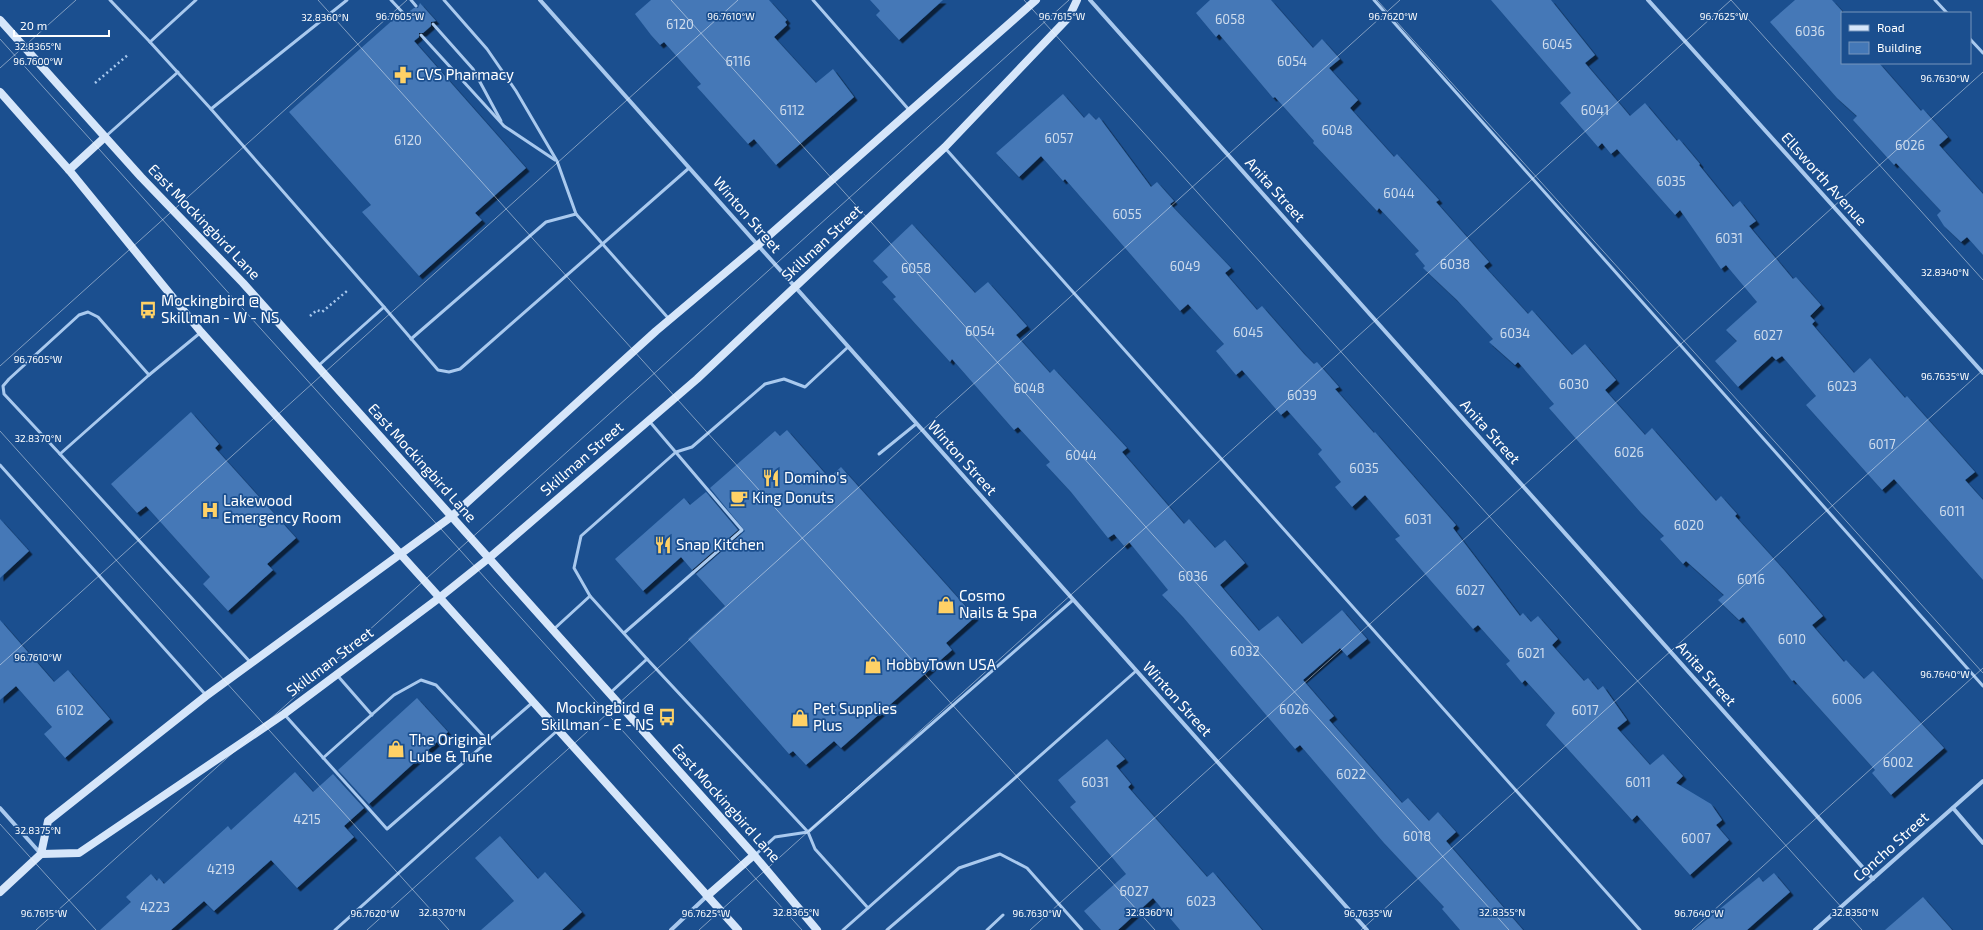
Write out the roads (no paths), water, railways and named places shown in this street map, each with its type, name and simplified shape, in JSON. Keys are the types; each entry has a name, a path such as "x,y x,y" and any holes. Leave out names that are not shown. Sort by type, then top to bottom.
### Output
{"main road":[{"path":"0,892 41,854 48,821 206,696 400,556 451,517 670,320 757,246 1036,0"},
{"name":"Skillman Street","path":"41,854 79,853 284,714 439,598 489,558 697,379 945,148 1069,18 1077,0"},
{"name":"East Mockingbird Lane","path":"0,20 141,177 243,283 318,366 552,631 754,856 817,930"},
{"path":"0,92 69,170 201,332 400,556 738,930"},
{"path":"69,170 105,137"},
{"path":"707,896 754,856"}],"street":[{"name":"Winton Street","path":"540,0 757,246 1367,930"},
{"name":"Anita Street","path":"1090,0 1873,879"},
{"name":"Ellsworth Avenue","path":"1648,0 1983,373"},
{"name":"Concho Street","path":"1815,930 1983,781"},
{"path":"0,808 41,854"},
{"path":"1952,808 1983,843"},
{"path":"671,930 707,896"}],"lane":[{"path":"110,0 212,109 438,370 450,372 460,369 689,168"},
{"path":"150,42 196,0"},
{"path":"212,109 347,0"},
{"path":"391,0 405,15"},
{"path":"411,0 416,6"},
{"path":"444,0 492,55 516,91 557,161 576,214 670,320"},
{"path":"813,0 910,111"},
{"path":"1374,0 1983,686"},
{"path":"1935,0 1946,12"},
{"path":"433,24 473,69 504,126"},
{"path":"421,35 504,126 557,161"},
{"path":"1971,40 1983,54"},
{"path":"105,137 178,72"},
{"path":"945,148 1640,930"},
{"path":"411,339 546,222 576,214"},
{"path":"318,366 384,307"},
{"path":"149,375 98,317 88,312 79,315 3,386 4,394 251,663"},
{"path":"60,454 149,375 201,332"},
{"path":"848,347 805,387 784,379 765,384 692,447 676,452 581,536 574,568 590,596 808,832 815,849 868,908"},
{"path":"624,633 742,530 649,420"},
{"path":"879,454 916,424"},
{"path":"0,465 206,696"},
{"path":"552,631 590,596"},
{"path":"754,856 775,837 808,832 1073,600"},
{"path":"609,694 647,659"},
{"path":"843,930 1136,670"},
{"path":"336,675 372,715"},
{"path":"323,758 394,695 421,680 436,685 488,741"},
{"path":"284,714 387,829 533,702"},
{"path":"335,930 558,730"},
{"path":"887,930 959,868 1000,854 1026,868 1082,930"},
{"path":"987,930 1003,915"}],"place":[{"name":"CVS Pharmacy","path":"403,75"},
{"name":"Mockingbird @ Skillman - W - NS","path":"148,310"},
{"name":"Domino's","path":"771,478"},
{"name":"King Donuts","path":"739,498"},
{"name":"Lakewood Emergency Room","path":"210,510"},
{"name":"Snap Kitchen","path":"663,545"},
{"name":"Cosmo Nails & Spa","path":"946,605"},
{"name":"HobbyTown USA","path":"873,665"},
{"name":"Mockingbird @ Skillman - E - NS","path":"667,717"},
{"name":"Pet Supplies Plus","path":"800,718"},
{"name":"The Original Lube & Tune","path":"396,749"}]}
